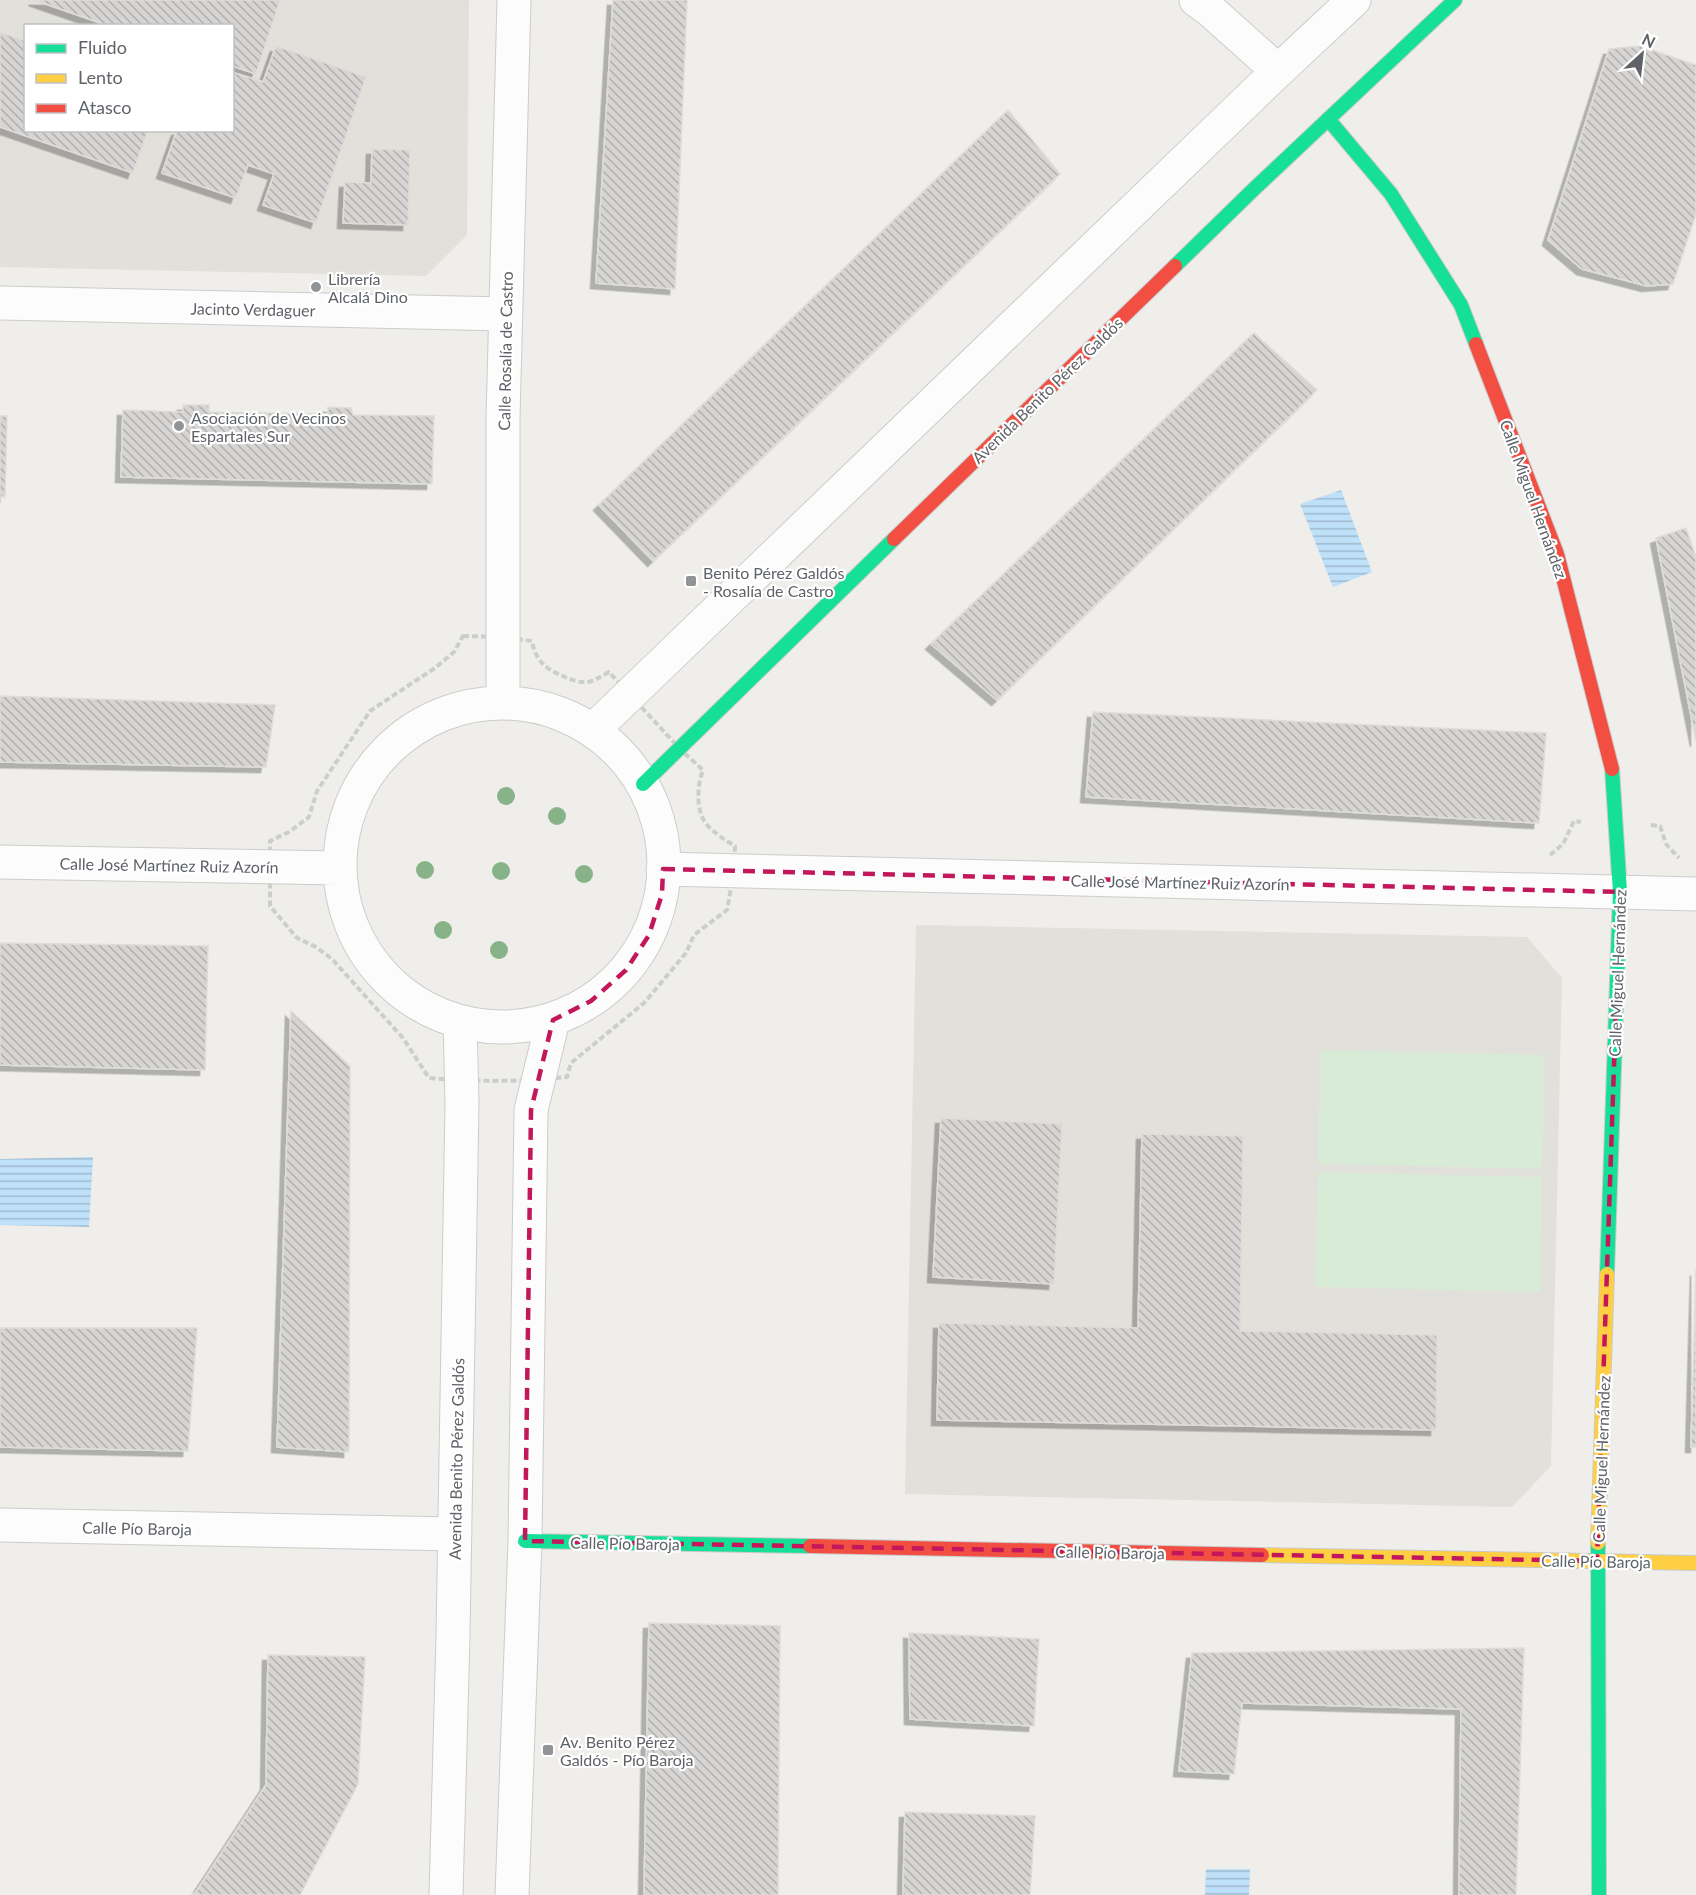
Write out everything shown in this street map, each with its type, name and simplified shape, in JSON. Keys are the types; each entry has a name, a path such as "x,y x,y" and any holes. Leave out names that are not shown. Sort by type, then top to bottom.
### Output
{"street":[{"name":"Calle Rosalía de Castro","path":"503,702 505,314 514,0"},
{"path":"1196,0 1278,71"},
{"path":"593,730 1354,0"},
{"name":"Avenida Benito Pérez Galdós","path":"643,784 1221,221 1455,0"},
{"name":"Calle Miguel Hernández","path":"1328,119 1391,194 1461,306 1557,554 1612,768 1620,892 1597,1561 1599,1895"},
{"name":"Jacinto Verdaguer","path":"0,303 505,314"},
{"path":"503,702 557,712 593,730 616,750 643,784 656,811 664,851 662,894 649,935 627,970 591,1001 553,1020 506,1028 460,1022 420,1006 389,983 357,941 343,906 338,868 348,810 369,768 408,730 454,709 503,702"},
{"name":"Calle José Martínez Ruiz Azorín","path":"0,862 338,868"},
{"name":"Calle José Martínez Ruiz Azorín","path":"663,869 1696,894"},
{"path":"512,1889 525,1541 531,1110 553,1020"},
{"name":"Avenida Benito Pérez Galdós","path":"446,1895 455,1534 462,1081 460,1022"},
{"name":"Calle Pío Baroja","path":"0,1525 455,1534"},
{"name":"Calle Pío Baroja","path":"525,1541 1696,1563"}],"path":[{"path":"463,636 503,637 532,641 534,651 546,669 574,681 586,682 609,672 630,694 680,749 703,770 699,783 700,806 706,824 720,837 735,846 734,871 727,910 694,935 686,953 644,1003 571,1064 567,1077 538,1080 462,1081 429,1078 404,1038 332,959 316,947 297,938 270,906 270,841 289,832 309,817 317,791 370,711 435,668 454,652 463,636"}],"highlighted area":[{"path":"663,869 1620,892 1597,1561 525,1541 531,1110 553,1020 591,1001 626,970 649,935 662,894"}],"shaded area":[{"path":"0,0 469,0 467,235 426,276 0,267"},
{"path":"916,925 1527,937 1562,978 1551,1466 1512,1507 905,1494"}],"green space":[{"path":"1320,1050 1545,1055 1542,1169 1318,1164"},
{"path":"1318,1172 1542,1177 1540,1292 1315,1287"}],"water":[{"path":"1341,490 1372,572 1333,587 1300,504"},
{"path":"93,1157 89,1227 0,1225 0,1159"},
{"path":"1206,1869 1250,1869 1249,1895 1205,1895"}],"building":[{"path":"34,0 280,0 256,74 234,67 234,24 103,24"},
{"path":"613,0 687,0 675,289 596,283"},
{"path":"0,32 24,40 24,132 147,132 133,173 0,127"},
{"path":"276,46 366,77 316,223 263,205 274,174 248,165 236,198 162,173 176,132 234,132 234,73 263,82"},
{"path":"1640,46 1696,65 1696,214 1673,284 1647,286 1582,269 1548,240 1609,49"},
{"path":"1008,110 1060,174 653,561 599,505"},
{"path":"372,149 410,150 408,225 343,223 345,182 371,183"},
{"path":"1254,333 1317,390 997,700 931,644"},
{"path":"183,405 209,405 209,412 328,414 328,407 351,408 353,415 434,416 432,484 121,477 123,410 183,412"},
{"path":"0,416 7,416 5,497 0,497"},
{"path":"1686,528 1696,557 1696,741 1656,538"},
{"path":"0,696 275,705 266,767 0,762"},
{"path":"1093,712 1546,733 1539,823 1086,797"},
{"path":"0,943 208,946 205,1070 0,1065"},
{"path":"291,1011 350,1066 349,1452 277,1447"},
{"path":"941,1118 1062,1124 1054,1284 933,1277"},
{"path":"1142,1134 1243,1136 1240,1331 1437,1335 1436,1430 937,1420 939,1323 1138,1328"},
{"path":"1696,1270 1696,1447 1691,1447"},
{"path":"0,1328 197,1328 188,1451 0,1447"},
{"path":"649,1623 780,1626 778,1895 644,1895"},
{"path":"909,1633 1039,1639 1034,1726 910,1719"},
{"path":"1524,1648 1516,1895 1459,1895 1461,1709 1242,1703 1234,1774 1179,1771 1192,1653"},
{"path":"268,1655 365,1657 358,1784 300,1895 192,1895 266,1785"},
{"path":"905,1812 1035,1816 1030,1895 903,1895"}],"traffic: fast":[{"path":"1175,266 1455,0"},
{"path":"1328,119 1391,194 1461,305 1476,344"},
{"path":"643,784 894,539"},
{"path":"1607,1274 1620,892 1612,769"},
{"path":"525,1541 810,1546"},
{"path":"1598,1543 1599,1895"}],"traffic: slow":[{"path":"1598,1543 1607,1274"},
{"path":"1262,1555 1696,1563"}],"traffic: jam":[{"path":"894,539 1175,266"},
{"path":"1476,344 1557,554 1612,769"},
{"path":"810,1546 1262,1555"}],"place":[{"name":"Librería Alcalá Dino","path":"316,287"},
{"name":"Asociación de Vecinos Espartales Sur","path":"179,426"},
{"name":"Benito Pérez Galdós - Rosalía de Castro","path":"691,581"},
{"name":"Av. Benito Pérez Galdós - Pío Baroja","path":"548,1750"}]}
